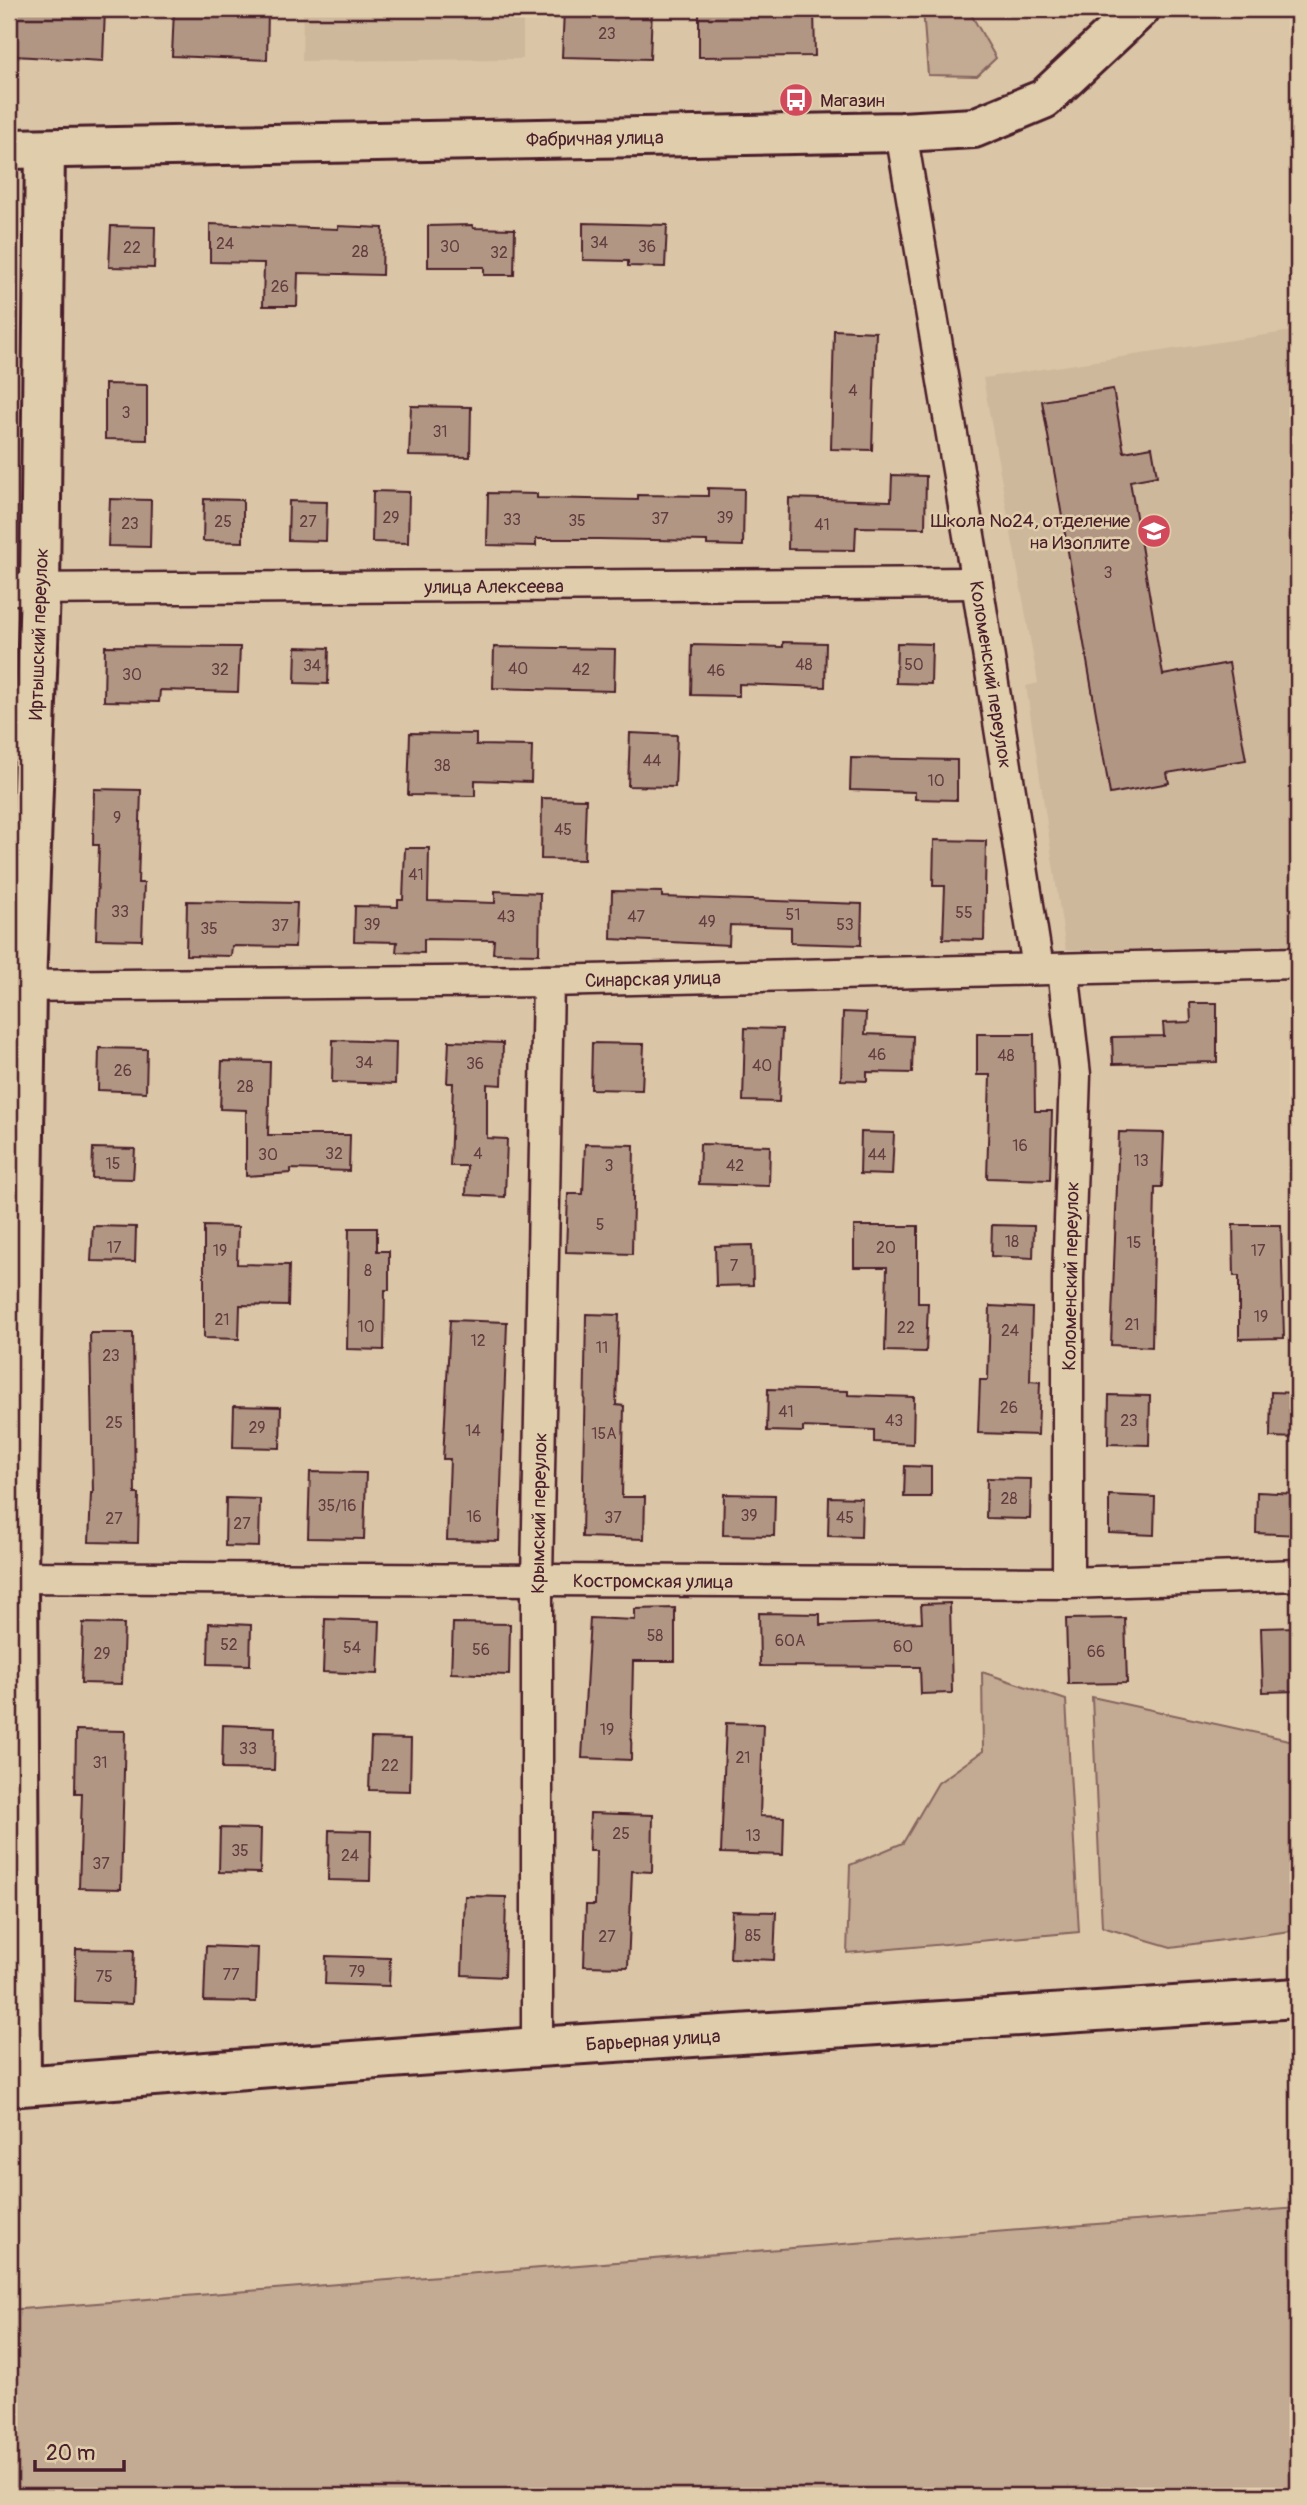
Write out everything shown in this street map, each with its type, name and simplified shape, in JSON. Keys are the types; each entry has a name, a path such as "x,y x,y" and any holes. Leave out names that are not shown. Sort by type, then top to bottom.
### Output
{"street":[{"name":"Фабричная улица","path":"27,149 901,132 974,128 1044,100 1140,9"},
{"name":"Коломенский переулок","path":"901,132 977,583 1050,968 1074,1075 1068,1279 1068,1583"},
{"name":"Иртышский переулок","path":"15,2086 13,1577 27,149"},
{"name":"улица Алексеева","path":"24,589 977,583"},
{"name":"Синарская улица","path":"17,986 548,981 1298,963"},
{"name":"Крымский переулок","path":"537,2047 537,1580 548,981"},
{"name":"Костромская улица","path":"13,1577 1068,1583 1298,1575"},
{"name":"Барьерная улица","path":"15,2086 537,2047 1298,1998"}],"shaded area":[{"path":"303,9 523,9 523,59 302,61"},
{"path":"923,9 968,9 996,58 977,76 928,75"},
{"name":"Школа №24, отделение на Изоплите","path":"1298,330 1298,946 1066,950 1026,686 1038,683 983,378"},
{"path":"982,1672 1066,1700 1079,1932 847,1953 850,1865 903,1843 938,1783 983,1751"},
{"path":"1092,1697 1298,1742 1298,1930 1171,1947 1102,1927"},
{"path":"1298,2208 1298,2496 9,2496 9,2310"}],"building":[{"path":"17,9 105,9 103,61 14,56"},
{"path":"174,9 268,9 267,60 172,56"},
{"path":"564,9 652,9 650,59 562,57"},
{"path":"699,9 814,9 815,56 699,57"},
{"path":"583,223 667,225 665,267 628,266 628,261 583,260"},
{"path":"210,224 383,228 382,275 298,273 297,306 263,306 264,263 210,262"},
{"path":"472,225 473,228 515,229 514,275 484,275 484,267 428,267 428,226"},
{"path":"111,226 155,227 154,268 109,267"},
{"path":"834,330 876,332 872,450 831,449"},
{"path":"105,384 147,385 147,440 105,439"},
{"path":"1113,389 1124,452 1152,447 1157,476 1130,481 1163,675 1229,663 1246,760 1167,773 1169,783 1110,794 1042,401"},
{"path":"411,406 471,407 470,457 409,456"},
{"path":"892,475 926,476 925,528 856,527 855,550 788,549 789,498 891,501"},
{"path":"708,488 744,489 743,546 707,545 707,541 599,539 536,539 536,546 487,545 488,493 537,494 537,498 638,500 638,495 708,496"},
{"path":"373,491 409,492 408,543 372,542"},
{"path":"110,499 151,500 150,547 108,546"},
{"path":"204,499 243,500 243,542 203,541"},
{"path":"289,501 327,502 326,541 288,540"},
{"path":"783,642 826,643 825,687 739,684 739,696 691,695 692,645 783,647"},
{"path":"897,643 932,644 931,684 896,683"},
{"path":"105,646 240,647 238,692 160,690 159,702 104,701"},
{"path":"296,647 329,648 328,684 295,683"},
{"path":"494,647 615,649 614,691 493,688"},
{"path":"410,733 476,734 476,745 532,746 531,782 475,780 475,796 408,795"},
{"path":"630,733 677,735 675,787 628,786"},
{"path":"851,758 957,760 957,800 915,799 915,792 850,790"},
{"path":"94,789 141,790 138,883 144,883 142,940 96,939 99,845 93,845"},
{"path":"542,798 586,799 584,860 541,859"},
{"path":"934,840 986,841 984,940 943,939 945,886 933,886"},
{"path":"405,848 429,848 428,901 495,903 495,891 540,893 539,954 493,953 494,940 424,939 424,953 396,952 397,942 354,941 355,906 398,907 398,900 403,900"},
{"path":"612,891 662,892 662,897 862,904 861,945 791,943 791,927 730,925 729,945 611,939"},
{"path":"187,901 297,903 295,947 232,946 231,956 186,955"},
{"path":"1190,1003 1217,1003 1217,1062 1113,1064 1112,1037 1164,1036 1163,1023 1191,1022"},
{"path":"843,1012 866,1013 865,1034 913,1036 912,1073 867,1072 867,1081 841,1080"},
{"path":"745,1028 782,1029 779,1102 743,1101"},
{"path":"977,1034 1034,1034 1035,1111 1052,1111 1050,1180 987,1178 990,1075 977,1075"},
{"path":"333,1040 396,1042 395,1084 332,1082"},
{"path":"449,1041 503,1043 502,1085 487,1084 487,1138 507,1139 505,1197 466,1195 467,1166 450,1166 453,1083 447,1083"},
{"path":"592,1043 644,1044 642,1090 591,1089"},
{"path":"99,1048 147,1049 146,1092 98,1090"},
{"path":"222,1061 270,1062 268,1135 350,1135 349,1171 291,1169 291,1173 246,1176 246,1110 220,1109"},
{"path":"861,1132 894,1133 892,1175 860,1174"},
{"path":"1119,1132 1164,1133 1162,1187 1155,1187 1152,1347 1111,1345"},
{"path":"585,1144 634,1145 632,1254 566,1252 568,1194 583,1194"},
{"path":"700,1144 770,1146 769,1186 699,1184"},
{"path":"93,1148 135,1149 133,1179 92,1178"},
{"path":"992,1225 1034,1226 1033,1258 991,1256"},
{"path":"1233,1225 1281,1225 1284,1338 1239,1339 1239,1276 1234,1276"},
{"path":"93,1226 136,1227 135,1262 91,1261"},
{"path":"204,1226 238,1227 237,1264 289,1265 288,1306 240,1305 239,1339 204,1338"},
{"path":"854,1226 918,1226 918,1303 928,1303 926,1352 885,1351 887,1267 854,1267"},
{"path":"349,1228 377,1228 377,1251 389,1251 384,1350 347,1349"},
{"path":"752,1245 753,1285 716,1286 715,1246"},
{"path":"990,1306 1032,1308 1030,1381 1040,1382 1038,1435 978,1433 980,1380 988,1380"},
{"path":"586,1314 619,1315 616,1405 624,1406 622,1497 645,1497 644,1539 582,1537"},
{"path":"450,1320 507,1322 499,1541 447,1540 450,1459 443,1459"},
{"path":"90,1333 133,1333 135,1494 139,1494 138,1543 89,1542 93,1493"},
{"path":"768,1389 848,1391 848,1395 914,1397 913,1444 874,1442 874,1430 803,1427 803,1432 767,1431"},
{"path":"1271,1392 1298,1393 1298,1438 1270,1437"},
{"path":"1109,1395 1150,1396 1149,1445 1108,1444"},
{"path":"234,1406 281,1407 280,1448 233,1447"},
{"path":"905,1466 931,1467 931,1497 904,1497"},
{"path":"310,1472 366,1473 364,1539 308,1538"},
{"path":"987,1478 1031,1479 1030,1519 986,1518"},
{"path":"1257,1492 1298,1494 1298,1535 1256,1533"},
{"path":"724,1494 775,1495 774,1536 723,1535"},
{"path":"1109,1495 1155,1497 1154,1535 1109,1533"},
{"path":"829,1497 862,1498 861,1537 828,1536"},
{"path":"226,1498 260,1499 259,1547 225,1546"},
{"path":"950,1603 952,1693 921,1694 920,1667 760,1666 759,1613 820,1614 820,1625 922,1622 921,1604"},
{"path":"675,1608 675,1661 633,1661 631,1760 582,1758 590,1618 635,1620 635,1609"},
{"path":"1125,1618 1127,1683 1068,1684 1066,1619"},
{"path":"325,1619 380,1621 378,1674 323,1672"},
{"path":"83,1623 124,1624 122,1684 81,1683"},
{"path":"209,1623 251,1625 250,1665 208,1664"},
{"path":"453,1623 510,1624 509,1675 451,1673"},
{"path":"1298,1627 1298,1691 1263,1692 1261,1628"},
{"path":"726,1723 763,1724 760,1816 784,1817 783,1855 721,1853"},
{"path":"223,1725 275,1727 274,1770 222,1769"},
{"path":"76,1730 125,1731 121,1889 79,1888 82,1793 75,1793"},
{"path":"371,1738 411,1739 410,1791 369,1790"},
{"path":"590,1813 653,1815 652,1872 632,1871 628,1967 584,1966 586,1905 595,1905 596,1851 589,1851"},
{"path":"220,1828 261,1829 260,1873 219,1872"},
{"path":"329,1830 371,1831 370,1881 328,1880"},
{"path":"465,1896 506,1897 504,1977 462,1975"},
{"path":"732,1911 776,1912 774,1960 730,1958"},
{"path":"206,1946 258,1948 256,2002 204,2001"},
{"path":"76,1949 134,1950 132,2004 75,2002"},
{"path":"326,1956 390,1958 389,1986 325,1984"}],"place":[{"name":"Магазин","path":"796,100"},
{"name":"Школа №24, отделение на Изоплите","path":"1154,531"}]}
